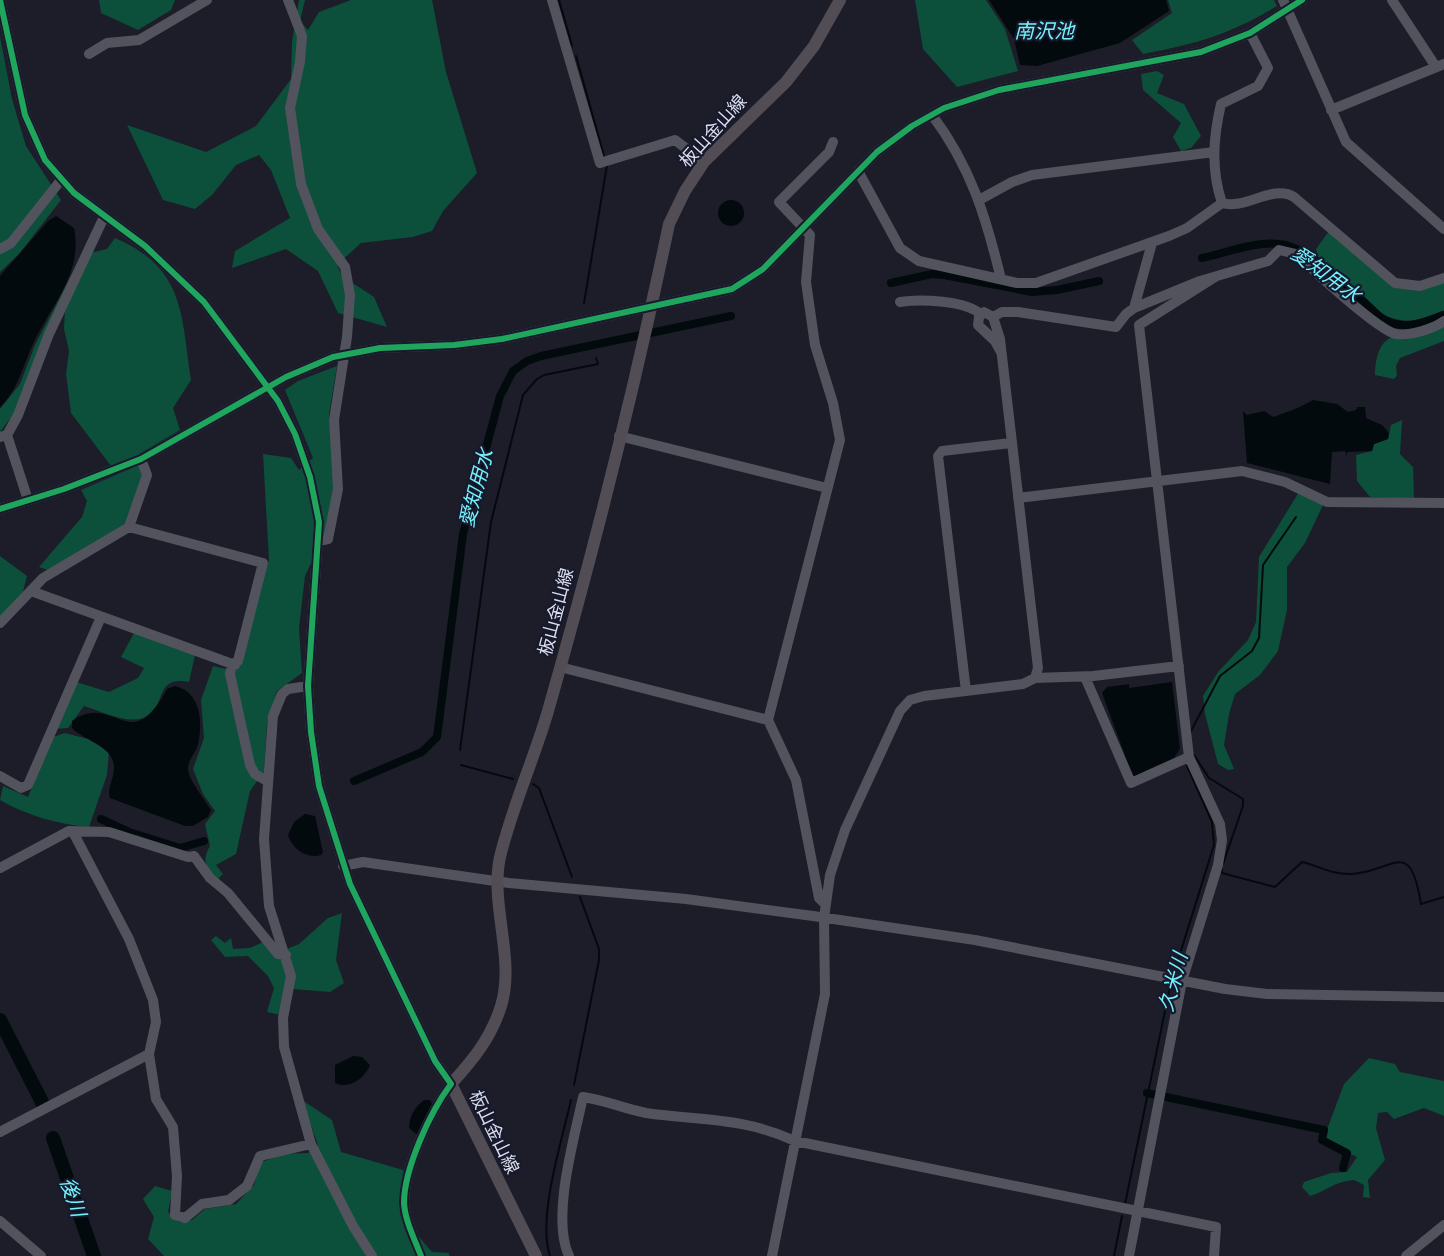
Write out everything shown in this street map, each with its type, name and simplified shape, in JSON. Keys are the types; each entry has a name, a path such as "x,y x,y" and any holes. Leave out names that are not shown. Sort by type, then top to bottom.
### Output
{"main road":[{"name":"板山金山線","path":"536,1256 451,1084 477,1056 493,1030 502,1002 504,972 497,881 500,856 509,823 542,731 560,667 620,436 669,224 685,191 704,162 786,82 814,46 840,0"}],"street":[{"path":"0,0 25,116 39,150 61,180 104,217 145,246 191,289 234,339 269,388 295,434 303,455 315,499 319,541 310,635 308,686 311,732 319,786 343,866 435,1061 451,1084 440,1099 416,1155 405,1191 406,1216 421,1256"},
{"path":"89,54 107,43 139,40 207,0"},
{"path":"288,0 302,36 300,62 290,108 298,173 307,207 318,229 345,267 350,295 347,337 334,420 339,489 328,539 319,541"},
{"path":"552,0 600,163 675,140 704,162"},
{"path":"0,509 141,459 311,364 353,351 470,344 722,292 742,284 763,268 858,171 893,139 932,115 954,104 999,90 1202,52 1250,33 1285,5 1302,0"},
{"path":"1331,110 1440,65 1392,0"},
{"path":"1285,5 1346,142 1355,153 1444,230"},
{"path":"1222,203 1217,186 1214,152 1221,104 1258,86 1268,69 1268,63 1250,33"},
{"path":"932,115 956,146 979,200 1001,279"},
{"path":"826,905 819,898 796,780 768,720 840,440 833,403 815,345 806,282 810,235 779,205 779,202 829,152 833,142"},
{"path":"979,200 1012,182 1032,175 1214,152"},
{"path":"858,171 900,248 909,256 1017,283 1043,281 1071,269 1152,243 1187,228 1222,203 1235,204 1289,194 1395,283 1420,286 1444,278"},
{"path":"0,249 15,238 61,180"},
{"path":"28,500 4,436 18,415 49,334 104,217"},
{"path":"1134,308 1152,243"},
{"path":"993,317 1002,312 1018,312 1116,327 1134,308 1215,277 1268,261 1279,250 1296,254 1303,259 1378,325 1395,334 1419,331 1444,321"},
{"path":"1129,1256 1181,981 1218,865 1222,840 1220,824 1189,757 1139,326 1215,277"},
{"path":"900,302 919,298 972,307 981,315"},
{"path":"1000,352 995,341 979,328 978,321 984,312 993,317 1000,339 1038,668 1035,678"},
{"path":"620,436 827,488"},
{"path":"966,691 938,456 942,451 1011,443"},
{"path":"0,623 44,578 129,527 147,475 141,459"},
{"path":"1018,498 1242,471 1285,482 1327,502 1444,503"},
{"path":"129,527 263,563 235,665 232,665 231,684 242,718 250,765 255,774 267,781"},
{"path":"31,591 235,665"},
{"path":"0,776 21,788 28,785 101,617"},
{"path":"772,1256 825,994 824,918 831,875 845,830 898,714 914,698 1023,684 1035,678 1085,677 1179,666"},
{"path":"560,667 768,720"},
{"path":"1085,677 1131,783 1189,757"},
{"path":"308,686 288,689 277,703 271,728 267,781 264,839 269,906 290,967 291,983 283,1018 284,1047 311,1144 353,1226 372,1256"},
{"path":"0,868 69,831 109,832 178,855 194,856 210,878 228,893 278,954 285,955"},
{"path":"73,832 129,939 147,981 156,1022 149,1054 156,1099 173,1127 177,1176 174,1211 181,1218 189,1216 202,1204 223,1202 237,1194 250,1182 260,1156 311,1144"},
{"path":"343,866 363,862 497,881 686,899 824,918 975,940 1181,981 1268,994 1444,997"},
{"path":"0,1132 149,1054"},
{"path":"569,1256 561,1229 564,1194 583,1098 644,1112 749,1124 767,1128 795,1141 1216,1227 1214,1256"},
{"path":"0,1221 41,1256"},
{"path":"1406,1256 1444,1226"}],"green space":[{"path":"99,0 175,0 171,10 138,30 101,13"},
{"path":"299,0 305,0 300,21 308,30 319,12 351,0 432,0 446,72 477,173 443,211 432,231 413,237 361,243 337,265 342,276 374,297 387,327 338,313 318,271 286,249 232,268 235,251 290,218 271,170 259,155 236,165 212,195 195,209 163,200 127,125 206,152 256,126 291,79 292,42"},
{"path":"915,0 986,0 1005,29 1018,71 957,87 923,49"},
{"path":"1168,0 1274,0 1277,6 1213,37 1143,54 1132,40 1172,13"},
{"path":"0,36 12,99 26,146 61,200 19,254 0,272"},
{"path":"1157,71 1164,75 1157,93 1184,104 1201,136 1191,148 1181,151 1173,137 1181,123 1143,90 1141,74"},
{"path":"1329,231 1400,287 1444,280 1444,315 1442,313 1418,320 1403,320 1380,313 1318,259 1316,249"},
{"path":"115,238 138,250 155,264 176,295 185,334 191,380 173,408 180,430 129,460 111,466 71,413 66,374 69,351 64,329 65,308 15,412 0,432 0,409 20,384 35,345 82,255 107,249"},
{"path":"1444,323 1444,341 1400,358 1394,379 1375,375 1377,358 1381,347 1387,340"},
{"path":"337,366 329,414 334,490 327,530 305,576 299,628 302,673 277,691 267,724 264,772 250,791 236,854 216,865 223,874 218,879 210,871 205,860 210,846 205,824 215,811 203,794 193,769 204,738 201,700 213,666 236,671 269,560 263,454 291,458 299,470 313,458 285,390 298,381"},
{"path":"1402,420 1400,454 1413,467 1414,499 1370,497 1357,481 1356,455 1372,451 1374,444 1388,439 1391,425"},
{"path":"139,465 145,474 129,521 51,571 39,567 82,517 87,501 81,490"},
{"path":"1299,492 1324,503 1305,543 1287,567 1287,610 1278,651 1260,675 1235,694 1224,745 1234,769 1228,770 1218,764 1205,714 1203,696 1218,672 1248,640 1256,622 1259,557"},
{"path":"0,556 27,576 19,607 0,628"},
{"path":"134,633 195,655 189,682 177,681 170,684 165,688 156,708 143,718 121,718 84,706 68,728 54,729 76,682 109,692 138,678 144,668 121,657"},
{"path":"65,733 88,739 109,751 107,775 89,827 43,818 21,811 0,800 3,786 28,797 53,737"},
{"path":"342,913 336,960 344,983 330,992 293,989 281,1015 267,1012 274,988 268,976 248,956 225,957 211,940 216,936 225,943 231,938 233,949 250,948 263,942 280,952 299,944 328,918"},
{"path":"1369,1058 1395,1064 1400,1072 1444,1081 1444,1116 1424,1108 1394,1119 1387,1112 1378,1113 1376,1128 1385,1160 1368,1180 1370,1198 1363,1197 1364,1185 1354,1180 1310,1196 1302,1187 1304,1182 1331,1173 1347,1172 1357,1157 1323,1140 1344,1084"},
{"path":"302,1100 332,1120 341,1152 403,1170 400,1215 432,1252 449,1253 449,1256 164,1256 148,1239 154,1217 143,1199 155,1186 172,1191 168,1212 179,1222 192,1220 205,1209 236,1204 254,1185 259,1163 282,1154 308,1153 318,1145"}],"water":[{"name":"南沢池","path":"989,0 1166,0 1169,11 1120,43 1037,66 1020,65 1014,39"},
{"path":"731,200 741,203 744,213 741,223 731,226 721,223 718,213 721,203"},
{"path":"56,216 74,228 76,244 70,274 34,342 12,392 0,407 0,276 48,221"},
{"path":"1313,400 1337,404 1348,412 1356,410 1357,407 1365,407 1366,418 1382,425 1389,433 1388,439 1374,444 1372,451 1347,452 1347,457 1345,451 1332,452 1330,484 1247,463 1243,411 1247,415 1264,411 1273,417"},
{"path":"1172,682 1180,749 1174,758 1133,777 1102,693 1107,687 1129,684 1129,688"},
{"path":"175,686 190,694 195,701 200,718 198,744 188,769 194,784 211,810 208,817 193,826 185,826 110,798 114,770 110,755 72,728 72,721 87,714 100,713 132,722 142,719 154,709 167,689"},
{"path":"305,814 315,816 323,852 321,855 310,856 301,852 293,845 288,835 294,822"},
{"path":"353,1056 362,1057 370,1065 368,1070 351,1084 335,1083 335,1065"},
{"path":"424,1100 430,1100 433,1106 419,1136 409,1128 413,1112"}],"waterway":[{"path":"559,0 572,46"},
{"path":"576,56 604,156"},
{"path":"584,303 607,165"},
{"name":"愛知用水","path":"1202,258 1260,244 1279,244 1291,247 1318,262 1387,321 1411,325 1443,315"},
{"name":"愛知用水","path":"891,283 932,274 1032,292 1057,290 1099,281"},
{"name":"愛知用水","path":"354,781 422,752 437,737 463,534 500,396 513,371 527,361 541,356 731,316"},
{"path":"460,750 491,522 523,395 537,379 544,375 598,364 596,358"},
{"name":"久米川","path":"1190,733 1220,676 1252,651 1259,638 1263,565 1296,517"},
{"path":"1194,755 1209,778 1243,799 1243,806 1223,864"},
{"path":"461,765 513,779"},
{"name":"久米川","path":"1173,976 1214,845 1212,822 1187,766"},
{"path":"533,784 539,788 572,877"},
{"name":"愛知用水","path":"101,819 129,832 180,848 204,841"},
{"path":"1222,869 1222,873 1275,887 1302,862 1344,874 1366,872 1398,862 1405,864 1411,870 1417,883 1421,904 1444,897"},
{"path":"574,1085 599,960 599,949 580,897"},
{"name":"久米川","path":"1125,1204 1171,982"},
{"name":"後川","path":"0,1020 43,1104"},
{"path":"1147,1093 1324,1130 1322,1140 1347,1153 1343,1168"},
{"path":"550,1256 547,1240 549,1200 571,1100"},
{"name":"後川","path":"53,1138 94,1256"},
{"name":"久米川","path":"1114,1256 1122,1216"}],"cycle path":[{"path":"0,0 25,115 45,160 74,193 145,246 204,302 278,401 295,434 310,477 319,522 308,686 311,732 319,786 350,884 435,1061 451,1084 427,1125 413,1158 405,1189 406,1217 421,1256"},
{"path":"0,509 64,489 141,459 286,377 333,357 380,348 454,345 502,339 732,289 763,269 877,152 912,126 944,108 999,90 1201,52 1250,33 1302,0"}]}
